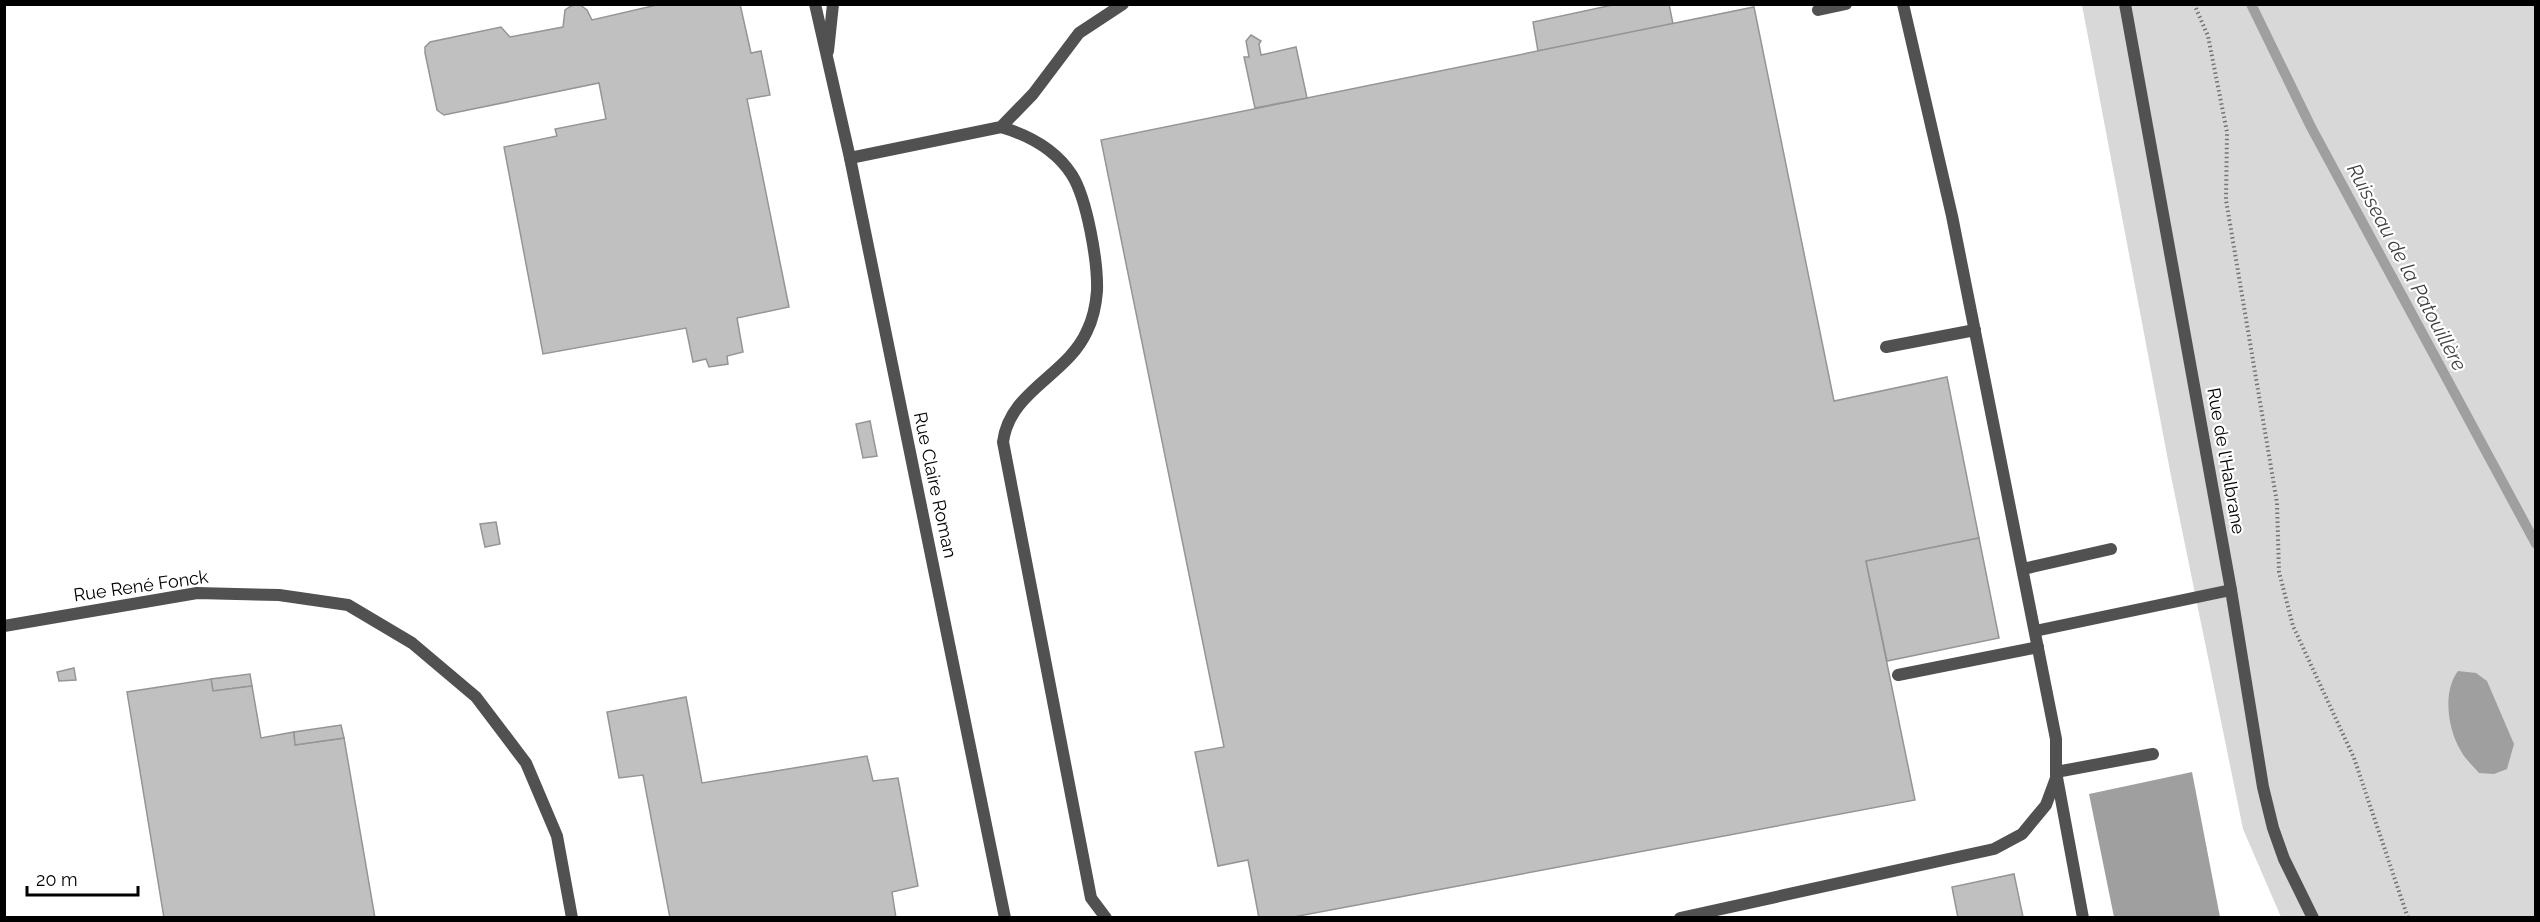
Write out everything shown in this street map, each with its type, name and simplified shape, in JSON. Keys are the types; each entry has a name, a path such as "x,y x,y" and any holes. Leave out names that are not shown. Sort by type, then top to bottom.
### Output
{"street":[{"name":"Rue Claire Roman","path":"815,4 850,158 1005,918"},
{"name":"Rue Claire Roman","path":"827,61 833,4"},
{"path":"1001,127 1033,94 1079,33 1123,4"},
{"path":"1818,10 1846,4"},
{"path":"1680,918 1994,849 2022,834 2046,805 2056,778 2056,739 2023,569 1952,216 1903,4"},
{"name":"Rue de l'Halbrane","path":"2125,4 2263,786 2273,828 2284,859 2313,918"},
{"path":"850,158 1001,127 1019,132 1037,142 1072,175 1083,207 1094,251 1097,291 1094,311 1087,332 1071,355 1015,408 1006,426 1004,442 1091,898 1106,918"},
{"path":"1886,347 1975,330"},
{"path":"2023,569 2111,549"},
{"path":"2035,631 2230,590"},
{"name":"Rue René Fonck","path":"4,626 197,593 279,595 348,605 412,643 476,697 526,763 557,836 572,918"},
{"path":"1898,675 2038,647"},
{"path":"2056,772 2153,754"},
{"path":"2056,772 2083,918"}],"path":[{"path":"2194,4 2208,36 2227,132 2226,200 2277,503 2278,572 2293,626 2354,758 2408,918"}],"shaded area":[{"path":"2082,5 2535,5 2535,917 2281,917 2243,829 2170,471"},
{"path":"2458,671 2476,673 2487,681 2514,744 2507,769 2494,774 2479,773 2456,742 2450,722 2448,700"},
{"path":"2192,772 2220,917 2114,917 2089,794"}],"building":[{"path":"579,4 587,10 592,20 661,4 740,4 751,53 761,51 770,95 747,99 789,307 737,318 743,352 727,356 728,364 709,367 706,359 693,362 686,328 543,354 504,147 557,136 555,129 606,119 599,83 444,115 437,110 425,53 425,47 430,42 501,27 510,37 563,27 565,10"},
{"path":"1617,4 1669,4 1673,24 1538,51 1533,22"},
{"path":"1754,7 1834,401 1947,377 1979,538 1866,561 1915,800 1288,918 1259,918 1248,860 1218,866 1195,752 1224,747 1101,140"},
{"path":"1251,35 1261,41 1259,44 1261,55 1296,47 1307,98 1255,108 1244,57 1249,57 1246,41"},
{"path":"870,421 877,456 863,458 856,424"},
{"path":"496,522 500,544 485,547 480,524"},
{"path":"1979,538 1999,638 1887,661 1866,561"},
{"path":"74,668 76,680 59,681 57,672"},
{"path":"250,674 252,686 213,691 211,679"},
{"path":"211,679 213,691 252,686 261,738 294,732 295,745 344,738 375,918 164,918 127,692"},
{"path":"686,697 702,783 867,756 873,781 898,778 918,886 892,892 896,918 670,918 643,775 619,778 607,712"},
{"path":"341,725 344,738 295,745 294,732"},
{"path":"2014,874 2023,917 1958,918 1952,887"}],"waterway":[{"name":"Ruisseau de la Patouillère","path":"2251,4 2311,127 2536,544"}]}
